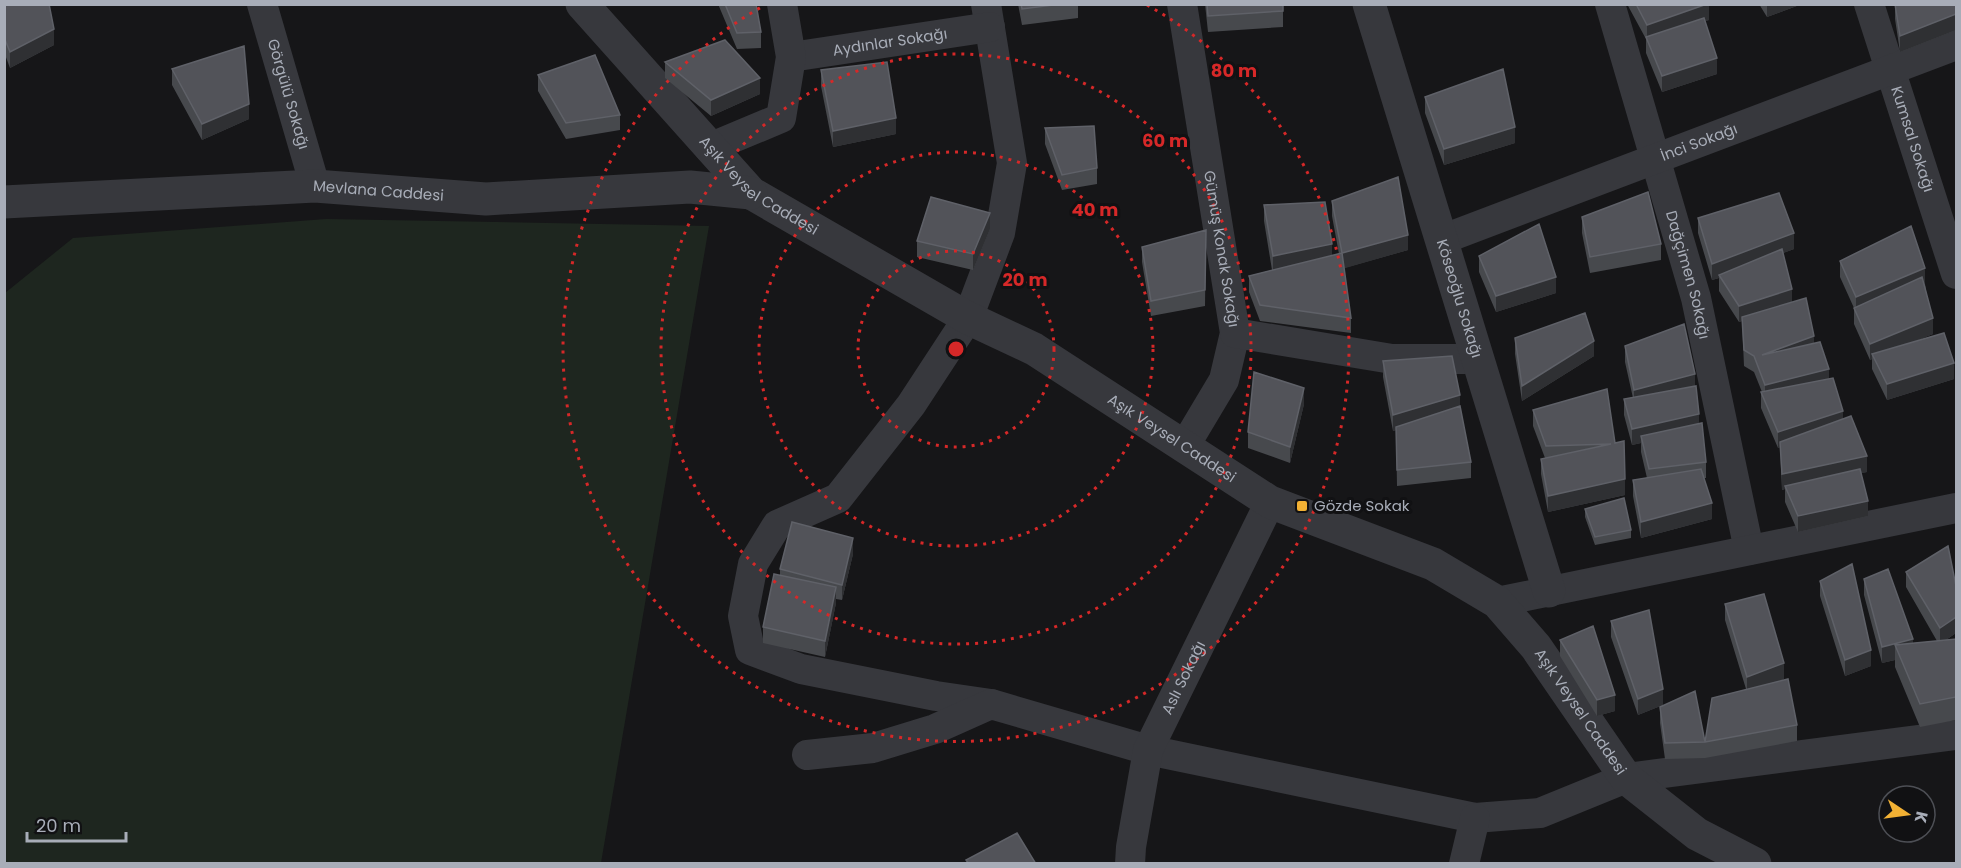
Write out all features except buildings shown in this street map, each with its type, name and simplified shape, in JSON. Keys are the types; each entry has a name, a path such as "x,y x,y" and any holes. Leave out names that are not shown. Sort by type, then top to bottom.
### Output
{"street":[{"name":"Görgülü Sokağı","path":"262,4 315,186"},
{"name":"Aşık Veysel Caddesi","path":"582,4 751,193 968,318 1034,349 1270,502 1433,564 1497,602 1536,647 1626,778 1697,834 1755,864"},
{"path":"709,148 781,118 791,57 782,4"},
{"name":"Gümüş Konak Sokağı","path":"1182,4 1235,333 1224,380 1184,447"},
{"name":"Köseoğlu Sokağı","path":"1369,4 1549,591"},
{"name":"Dağçimen Sokağı","path":"1610,4 1696,298 1749,550"},
{"name":"Kumsal Sokağı","path":"1869,4 1956,274"},
{"path":"988,16 1011,163 1000,233 968,318 911,405 838,498 777,525 753,564 743,616 750,650 801,669 936,696 991,704 1148,750 1475,818 1540,813 1626,778 1956,735"},
{"name":"Aydınlar Sokağı","path":"791,57 988,16"},
{"name":"İnci Sokağı","path":"1441,240 1956,45"},
{"name":"Mevlana Caddesi","path":"4,202 315,186 486,200 690,187 751,193"},
{"path":"1235,333 1392,359 1478,359"},
{"name":"Aslı Sokağı","path":"1130,864 1148,750 1270,502"},
{"path":"1497,602 1956,508"},
{"path":"807,755 873,748 935,729 991,704"},
{"path":"1464,864 1475,818"}],"shaded area":[{"path":"326,219 709,226 601,863 5,863 5,293 73,238"}],"place":[{"name":"Gözde Sokak","path":"1302,506"}]}
